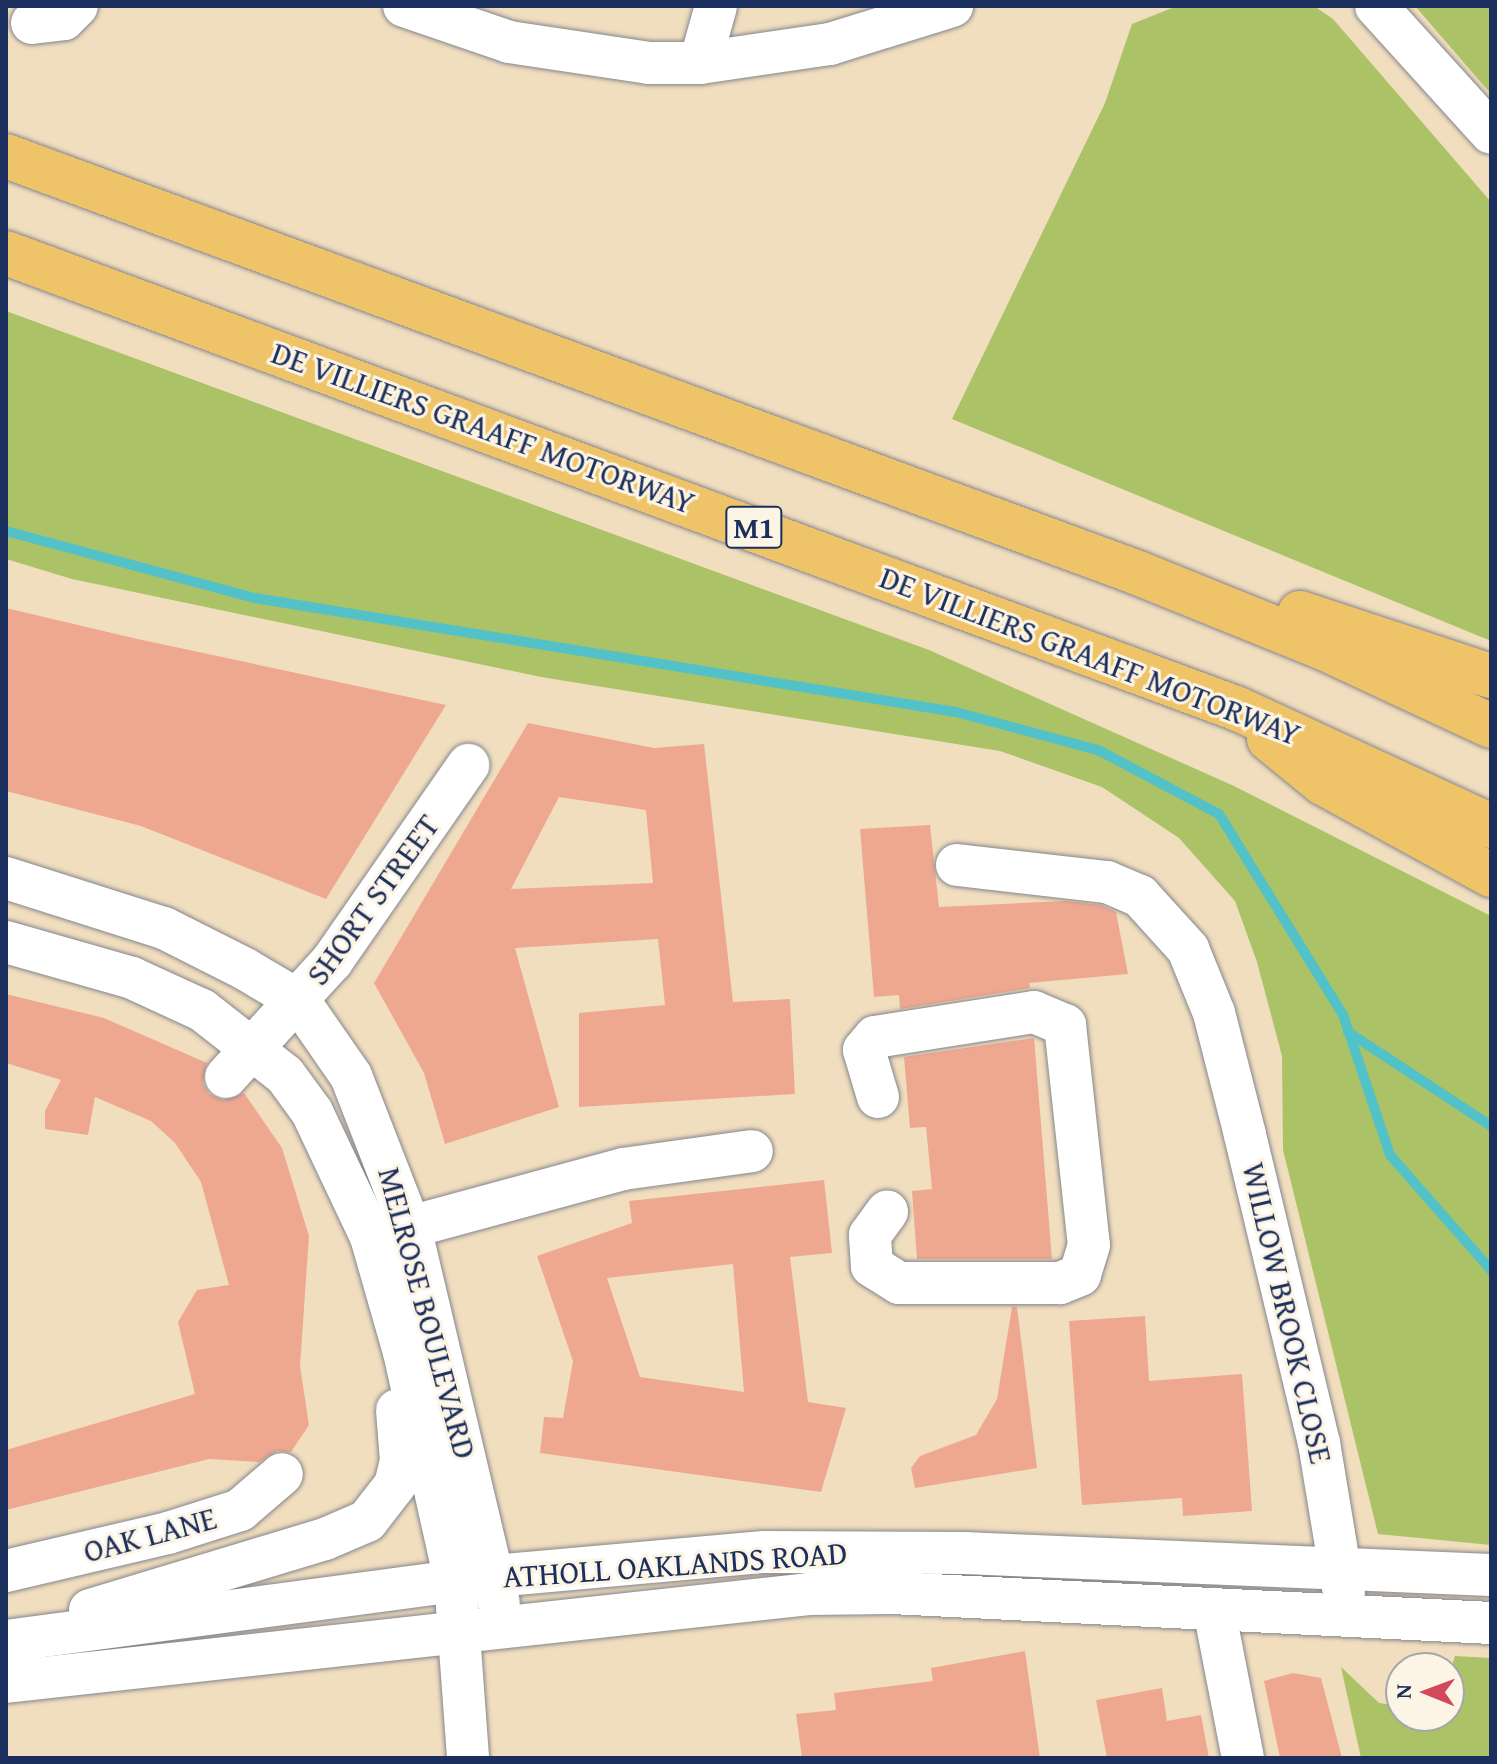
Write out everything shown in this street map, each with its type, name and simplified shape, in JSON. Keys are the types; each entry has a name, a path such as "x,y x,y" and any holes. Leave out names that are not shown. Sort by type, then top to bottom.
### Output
{"highway":[{"path":"6,156 1138,573 1326,649 1491,726"},
{"name":"DE VILLIERS GRAAFF MOTORWAY","path":"6,253 1238,709 1491,826"},
{"path":"1138,573 1296,612 1491,676"},
{"path":"1238,709 1323,783 1491,875"}],"street":[{"path":"32,23 64,19 77,6"},
{"path":"404,6 509,42 649,63 700,63 830,44 952,6"},
{"path":"700,63 716,6"},
{"path":"1376,6 1491,133"},
{"name":"SHORT STREET","path":"226,1077 341,949 468,765"},
{"name":"WILLOW BROOK CLOSE","path":"957,865 1107,882 1140,896 1188,949 1214,1013 1319,1443 1342,1567 1345,1615"},
{"name":"MELROSE BOULEVARD","path":"6,878 164,928 273,1024 351,1076 388,1246 475,1578 503,1628"},
{"name":"MELROSE BOULEVARD","path":"6,942 273,1024"},
{"path":"878,1097 864,1050 875,1037 1034,1012 1065,1025 1089,1245 1080,1275 1060,1283 899,1283 872,1266 870,1235 887,1212"},
{"name":"MELROSE BOULEVARD","path":"273,1024 285,1075 312,1112 388,1246"},
{"path":"6,1640 135,1594 325,1539 374,1514 395,1485 401,1461 388,1246 623,1169 752,1151"},
{"name":"OAK LANE","path":"6,1571 168,1533 240,1510 282,1474"},
{"name":"ATHOLL OAKLANDS ROAD","path":"6,1640 475,1578 764,1552 964,1553 1491,1575"},
{"name":"MELROSE BOULEVARD","path":"468,1758 460,1632 475,1578"},
{"name":"ATHOLL OAKLANDS ROAD","path":"6,1682 808,1594 1491,1623"},
{"path":"1214,1609 1243,1758"}],"green space":[{"path":"1177,6 1314,6 1333,19 1491,202 1491,641 952,419 1105,103 1132,24"},
{"path":"1415,6 1491,6 1491,94"},
{"path":"6,311 929,650 1234,786 1491,916 1491,1545 1378,1534 1283,1150 1282,1056 1257,962 1235,901 1179,838 1102,787 1000,751 541,677 72,579 6,559"},
{"path":"1465,1657 1491,1658 1491,1758 1361,1758 1341,1667 1379,1703 1385,1704 1385,1732 1465,1732"}],"building":[{"path":"6,608 446,705 326,899 141,826 6,791"},
{"path":"528,723 654,748 704,744 733,1002 790,999 795,1094 579,1107 579,1013 665,1005 658,939 515,948 559,1107 445,1144 424,1073 374,983","holes":["559,797 646,810 653,883 511,889"]},
{"path":"930,825 939,907 1065,901 1101,905 1116,912 1128,974 1029,983 1030,988 900,1009 899,995 874,997 860,829"},
{"path":"6,994 104,1018 207,1063 203,1083 209,1094 222,1100 244,1093 282,1148 309,1236 300,1366 309,1425 291,1452 277,1451 259,1462 209,1459 6,1510 6,1450 195,1394 178,1322 197,1290 229,1285 201,1182 175,1143 151,1121 95,1097 88,1135 45,1129 45,1111 61,1080 6,1063"},
{"path":"1034,1038 1052,1259 917,1259 912,1191 932,1189 926,1127 910,1128 904,1057"},
{"path":"824,1180 832,1253 790,1257 808,1402 846,1408 821,1492 540,1453 544,1417 563,1418 573,1361 537,1256 632,1223 629,1201","holes":["733,1264 744,1392 640,1377 607,1278"]},
{"path":"1012,1307 1017,1307 1037,1468 915,1488 911,1468 920,1456 976,1435 997,1399"},
{"path":"1145,1316 1149,1381 1242,1374 1252,1511 1183,1516 1182,1498 1082,1505 1069,1321"},
{"path":"1025,1651 1040,1758 802,1758 796,1714 836,1710 834,1693 933,1681 931,1668"},
{"path":"1293,1673 1321,1678 1342,1758 1280,1758 1264,1681"},
{"path":"1162,1688 1167,1721 1201,1715 1209,1758 1107,1758 1096,1700"}],"waterway":[{"path":"6,531 255,598 956,712 1098,750 1219,814 1343,1015 1390,1155 1491,1270"},
{"path":"1348,1032 1491,1126"}]}
